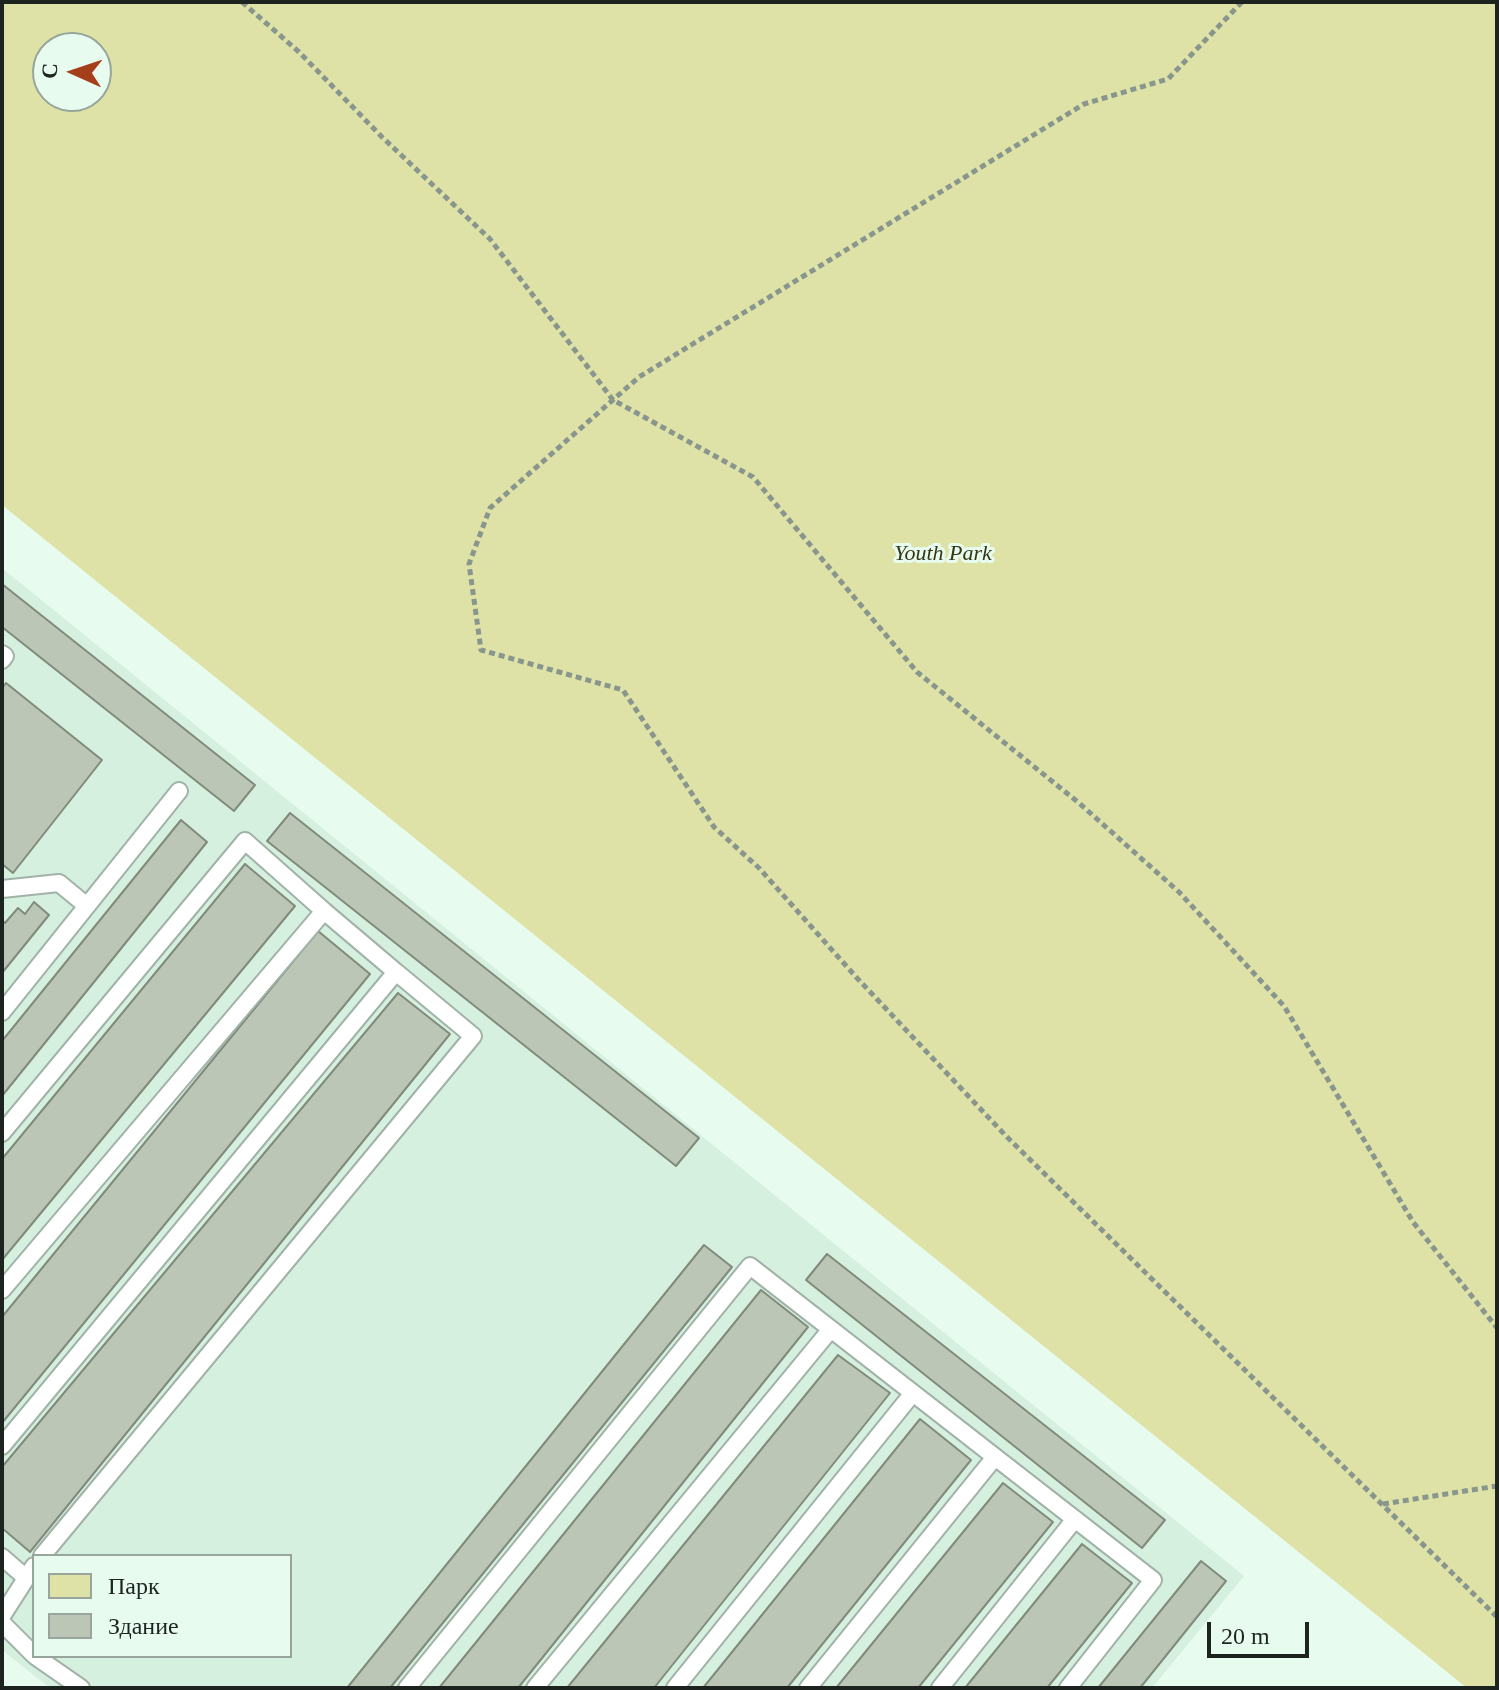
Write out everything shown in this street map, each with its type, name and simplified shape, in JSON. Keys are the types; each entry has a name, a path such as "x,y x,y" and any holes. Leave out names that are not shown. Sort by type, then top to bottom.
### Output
{"lane":[{"path":"2,654 5,656 2,660"},
{"path":"2,1012 179,791"},
{"path":"2,1133 245,841 473,1036 44,1554"},
{"path":"2,889 59,883 87,906"},
{"path":"2,1290 324,911"},
{"path":"2,1446 396,972"},
{"path":"407,1688 750,1266 1153,1580 1068,1688"},
{"path":"535,1688 831,1329"},
{"path":"675,1688 913,1393"},
{"path":"808,1688 995,1457"},
{"path":"940,1688 1075,1519"},
{"path":"2,1557 30,1571 2,1616"},
{"path":"2,1623 32,1654"},
{"path":"37,1658 81,1688"}],"path":[{"path":"242,2 299,52 382,137 490,239 613,400 753,477 917,672 1079,803 1179,892 1284,1006 1413,1222 1497,1328"},
{"path":"1242,2 1168,79 1084,104 639,377 490,508 469,564 481,650 623,690 714,827 759,868 857,978 1006,1136 1497,1617"},
{"path":"1383,1504 1497,1486"}],"shaded area":[{"path":"2,568 1244,1576 1152,1688 50,1688 2,1650"}],"green space":[{"name":"Youth Park","path":"2,2 1497,2 1497,1688 1467,1688 2,505"}],"building":[{"path":"2,584 255,785 234,811 2,627"},
{"path":"6,683 102,760 13,873 2,864 2,688"},
{"path":"290,813 699,1138 676,1166 267,841"},
{"path":"181,820 207,842 2,1096 2,1041"},
{"path":"245,864 295,906 2,1260 2,1159"},
{"path":"34,902 49,915 2,973 2,920 5,923 18,908 25,914"},
{"path":"318,931 370,974 2,1423 2,1317"},
{"path":"398,993 450,1034 30,1552 2,1528 2,1467"},
{"path":"704,1245 732,1267 390,1688 347,1688"},
{"path":"827,1254 1165,1520 1142,1548 806,1280"},
{"path":"761,1290 808,1327 518,1688 439,1688"},
{"path":"838,1355 890,1393 654,1688 567,1688"},
{"path":"920,1419 971,1460 787,1688 703,1688"},
{"path":"1003,1483 1053,1522 918,1688 836,1688"},
{"path":"1082,1544 1132,1583 1047,1688 965,1688"},
{"path":"1201,1561 1226,1581 1140,1688 1098,1688"}]}
